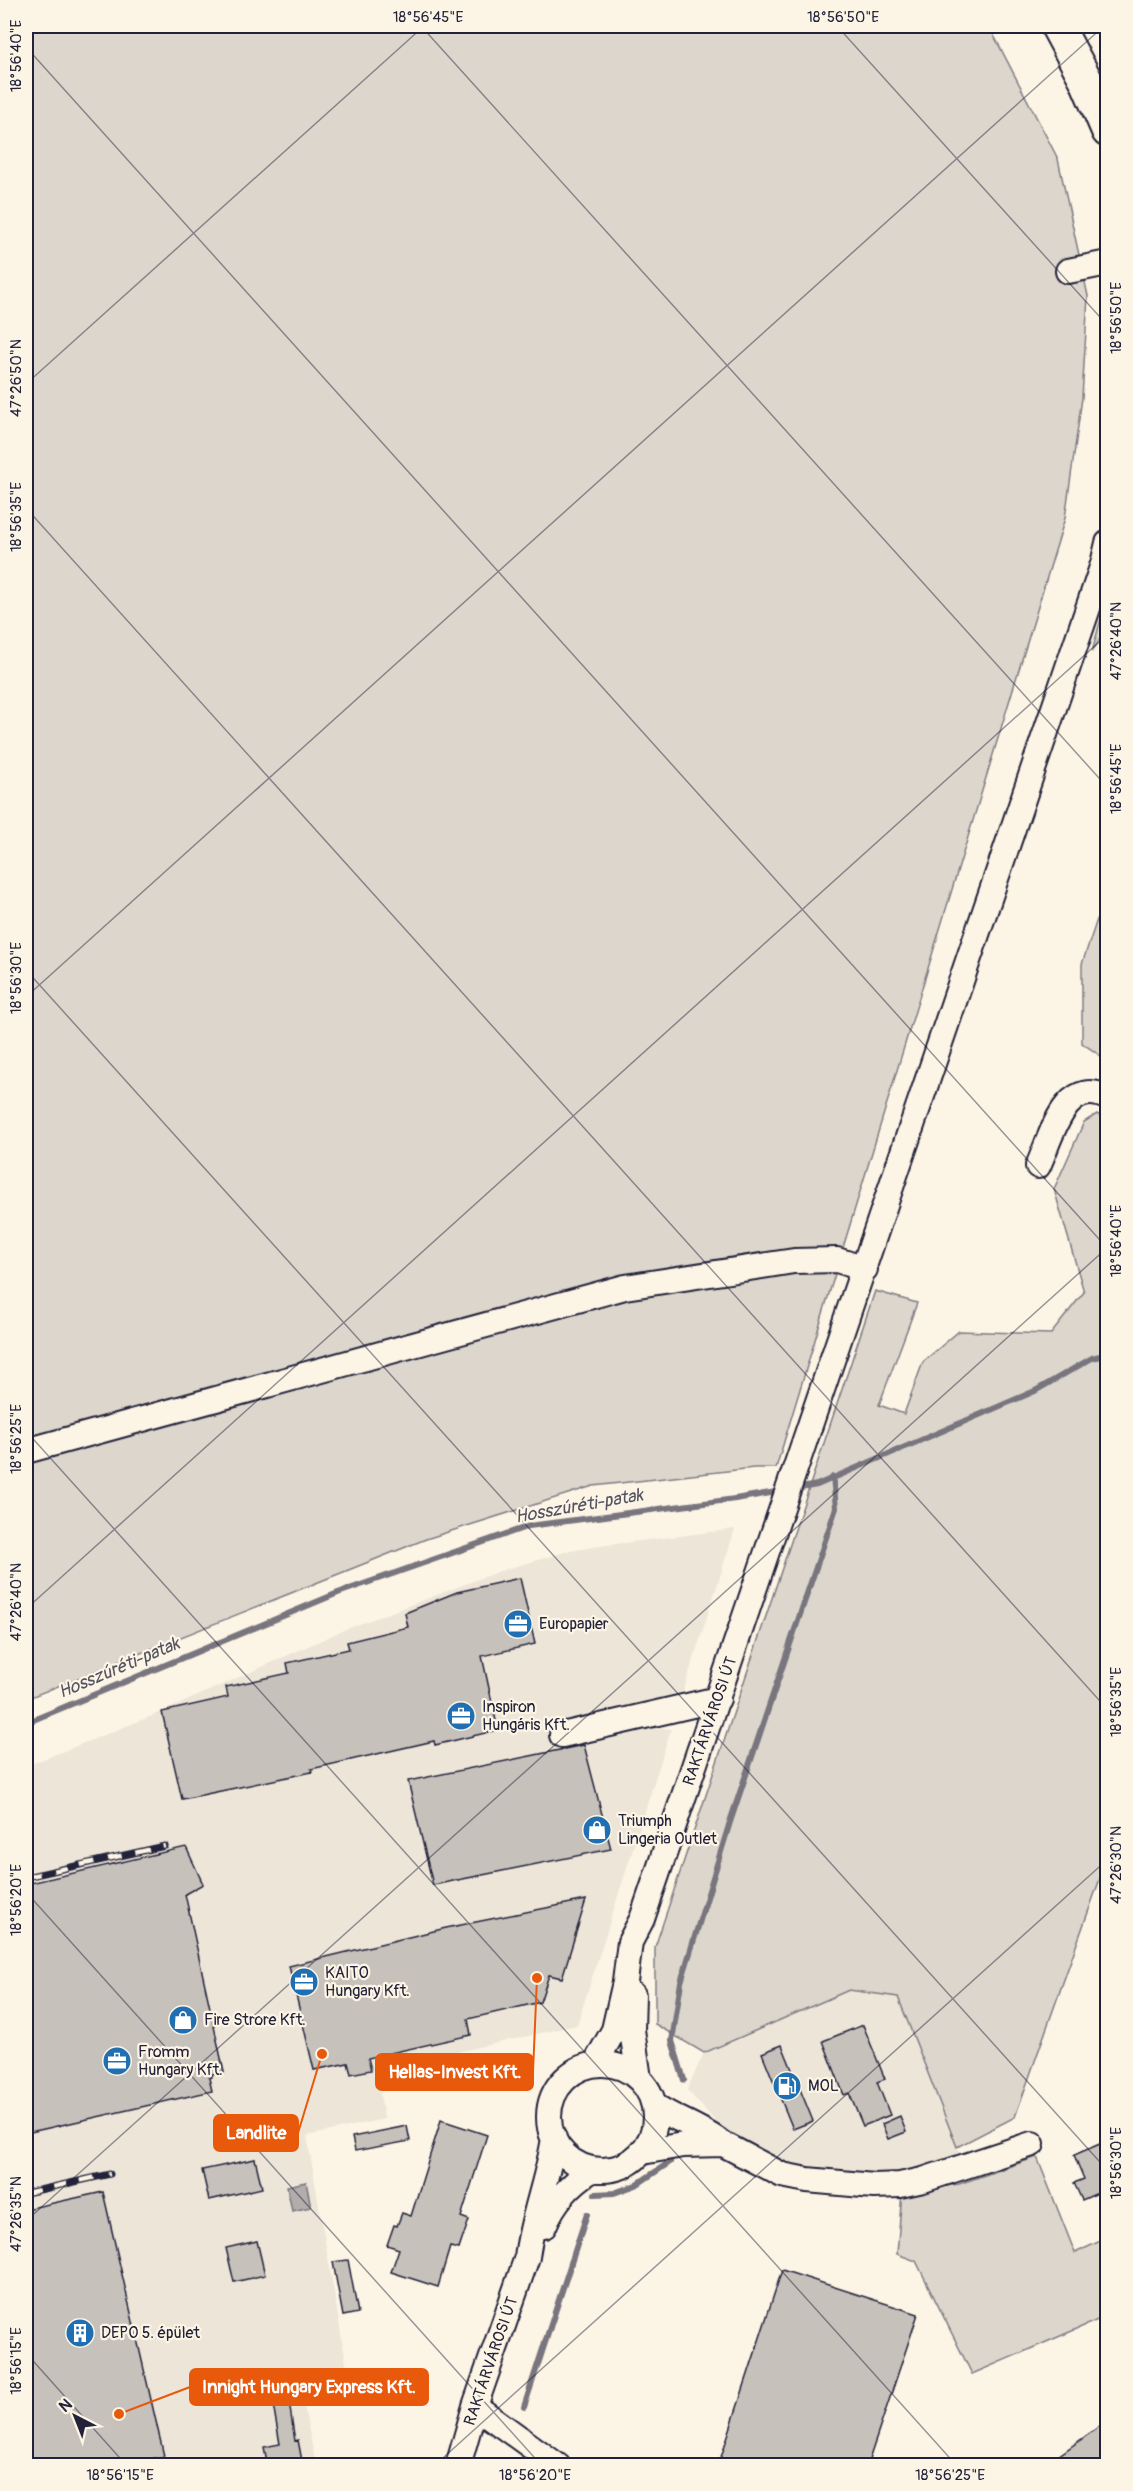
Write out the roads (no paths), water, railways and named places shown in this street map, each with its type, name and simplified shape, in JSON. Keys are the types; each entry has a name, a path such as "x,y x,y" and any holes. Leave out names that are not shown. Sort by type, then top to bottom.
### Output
{"main road":[{"path":"1057,26 1086,80 1107,131"}],"street":[{"path":"1068,271 1107,263"},
{"name":"RAKTÁRVÁROSI ÚT","path":"527,2258 530,2236 549,2170 554,2138 550,2108 558,2088 571,2074 595,2064 614,2030 625,1982 630,1942 642,1919 865,1269 1103,564 1107,543"},
{"path":"1038,1166 1059,1115 1066,1104 1084,1094 1093,1093 1107,1098"},
{"path":"26,1450 625,1287 794,1261 837,1260 865,1269"},
{"path":"562,1735 718,1699"},
{"name":"RAKTÁRVÁROSI ÚT","path":"642,1919 632,2030 639,2079 649,2091 655,2106"},
{"path":"595,2064 623,2068 639,2079"},
{"path":"554,2138 566,2155 583,2166 593,2169 625,2165 642,2152 652,2135 655,2106 684,2124 709,2133 723,2144 683,2145 642,2152"},
{"path":"727,2146 782,2175 807,2180 874,2186 900,2185 923,2180 1032,2144"},
{"name":"RAKTÁRVÁROSI ÚT","path":"458,2466 475,2406 527,2258 556,2201 575,2181 593,2169"},
{"path":"475,2406 558,2466"}],"waterway":[{"name":"Hosszúréti-patak","path":"795,1489 817,1485 1035,1391 1092,1358 1108,1354"},
{"path":"684,2080 672,2041 681,1982 730,1822 836,1508 833,1477"},
{"name":"Hosszúréti-patak","path":"26,1723 338,1593 529,1526 782,1491"},
{"path":"595,2194 614,2193 636,2185 670,2162"},
{"path":"524,2407 587,2214"}],"railway":[{"path":"26,1877 165,1846"},
{"path":"26,2193 110,2174"}],"place":[{"name":"Europapier","path":"518,1624"},
{"name":"Inspiron Hungáris Kft.","path":"461,1716"},
{"name":"Triumph Lingeria Outlet","path":"597,1830"},
{"name":"Hellas-Invest Kft.","path":"537,1978"},
{"name":"KAITO Hungary Kft.","path":"304,1982"},
{"name":"Fire Strore Kft.","path":"183,2020"},
{"name":"Landlite","path":"322,2054"},
{"name":"Fromm Hungary Kft.","path":"117,2061"},
{"name":"MOL","path":"787,2086"},
{"name":"DEPO 5. épület","path":"80,2333"},
{"name":"Innight Hungary Express Kft.","path":"119,2414"}]}
